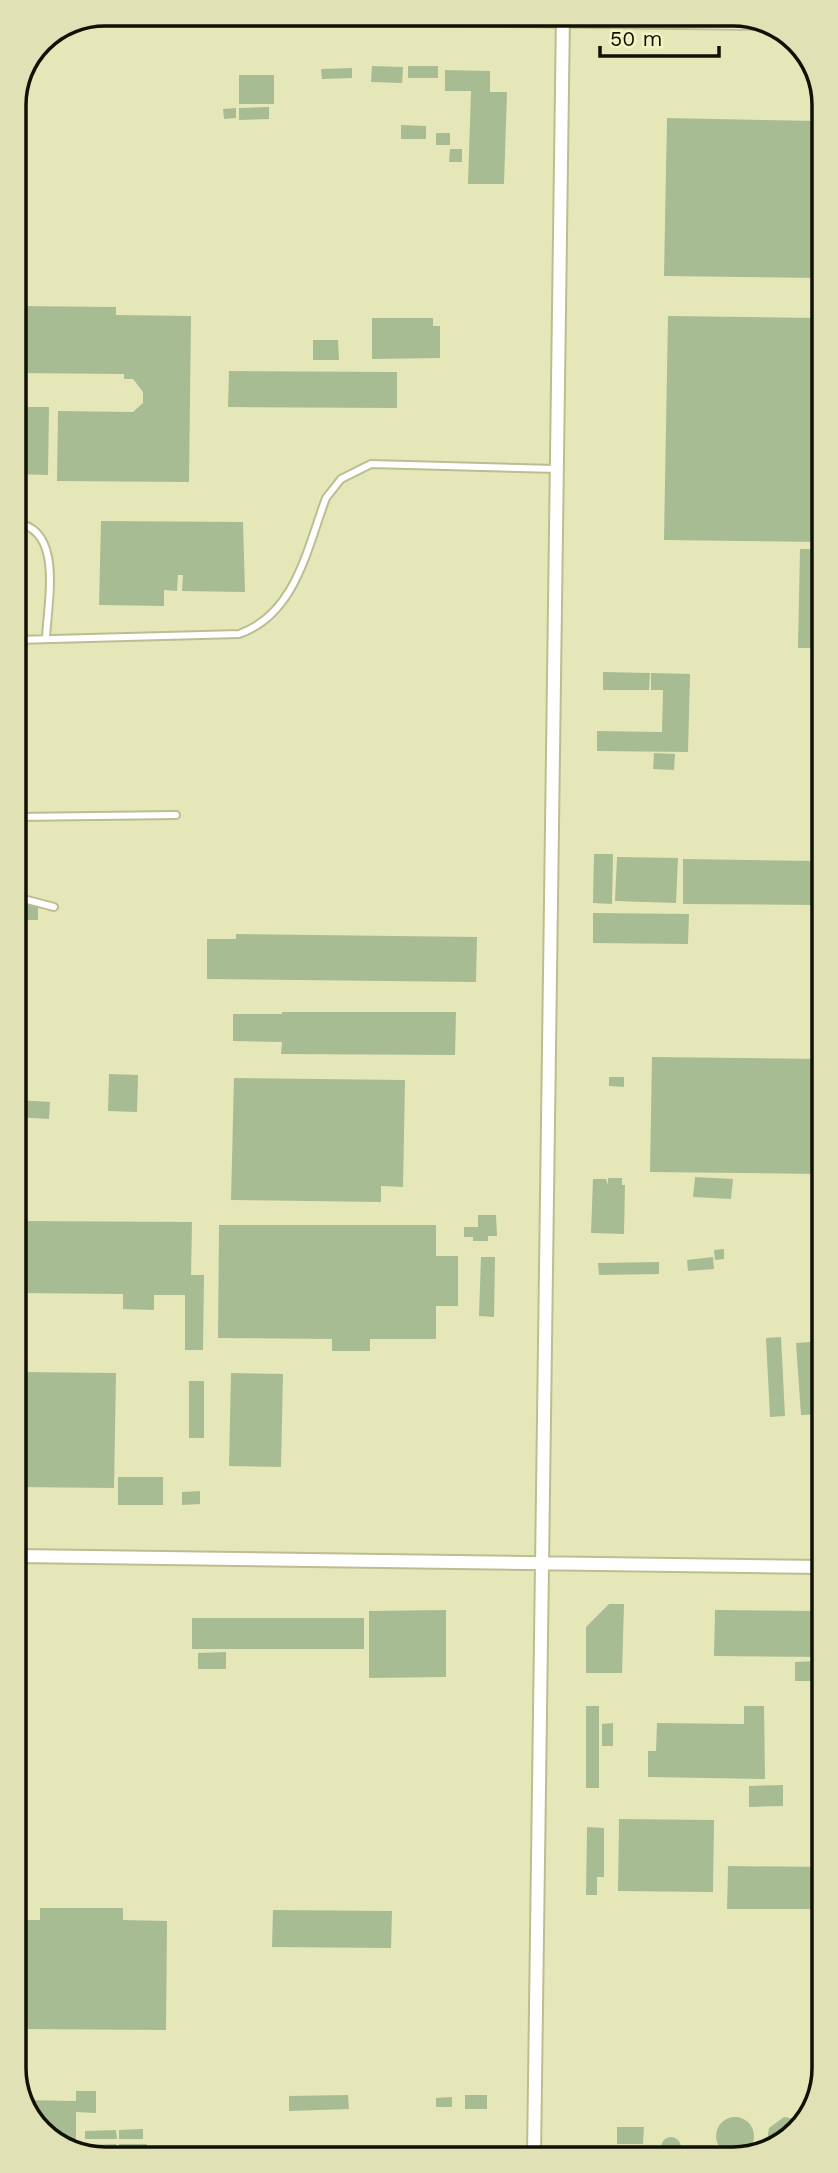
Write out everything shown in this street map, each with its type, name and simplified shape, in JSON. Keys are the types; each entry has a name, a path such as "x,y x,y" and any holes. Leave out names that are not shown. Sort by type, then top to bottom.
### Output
{"street":[{"path":"534,2147 563,26"},
{"path":"26,1556 812,1567"}],"lane":[{"path":"26,640 224,636 253,629 276,612 285,600 332,487 360,467 383,463 557,468"},
{"path":"26,526 35,529 48,549 46,639"},
{"path":"26,817 176,815"},
{"path":"26,900 54,907"}],"building":[{"path":"372,66 403,67 402,83 371,82"},
{"path":"408,66 438,66 438,78 408,78"},
{"path":"352,68 352,78 322,79 321,69"},
{"path":"445,70 490,71 490,92 507,92 504,184 468,184 471,91 445,91"},
{"path":"239,75 274,75 274,104 239,104"},
{"path":"269,107 269,119 239,120 239,108"},
{"path":"236,108 236,118 224,119 223,109"},
{"path":"667,118 812,121 812,278 664,276"},
{"path":"401,125 426,126 426,139 401,139"},
{"path":"436,133 450,133 450,145 436,145"},
{"path":"450,149 462,149 462,162 449,162"},
{"path":"26,306 116,307 116,315 191,316 189,482 57,481 58,411 133,412 143,403 143,392 133,379 124,379 124,374 26,373"},
{"path":"668,316 812,318 812,542 664,540"},
{"path":"372,318 433,318 433,326 440,326 440,358 372,359"},
{"path":"313,340 338,340 339,360 313,360"},
{"path":"229,371 397,372 397,408 228,407"},
{"path":"26,407 49,407 48,475 26,474"},
{"path":"101,521 243,522 245,592 182,591 183,575 178,575 177,591 164,590 164,606 99,605"},
{"path":"800,549 812,549 812,648 798,648"},
{"path":"603,672 650,673 649,690 603,690"},
{"path":"651,673 690,674 688,752 597,751 597,731 662,732 663,690 651,690"},
{"path":"654,753 675,754 674,770 653,769"},
{"path":"594,854 613,854 612,904 593,903"},
{"path":"617,857 678,858 676,903 615,901"},
{"path":"683,859 812,861 812,905 683,904"},
{"path":"26,905 38,905 38,920 26,920"},
{"path":"593,913 689,914 688,944 593,943"},
{"path":"236,934 477,937 476,982 207,979 207,939 236,939"},
{"path":"456,1012 455,1055 281,1054 282,1042 233,1041 233,1014"},
{"path":"652,1057 812,1059 812,1174 650,1172"},
{"path":"109,1074 138,1075 137,1112 108,1111"},
{"path":"609,1077 624,1077 624,1087 609,1086"},
{"path":"234,1078 405,1080 403,1187 381,1186 381,1202 231,1200"},
{"path":"26,1101 50,1102 49,1119 26,1118"},
{"path":"695,1177 733,1179 731,1199 693,1197"},
{"path":"608,1178 622,1178 622,1185 625,1185 624,1234 591,1233 593,1179 606,1179 608,1185"},
{"path":"478,1215 496,1215 497,1236 488,1236 488,1241 473,1241 473,1237 464,1237 464,1227 478,1227"},
{"path":"26,1221 192,1222 191,1275 204,1275 203,1350 185,1350 185,1295 154,1295 154,1310 123,1309 123,1294 26,1293"},
{"path":"219,1225 436,1225 436,1256 458,1256 458,1306 436,1306 436,1339 370,1339 370,1351 332,1351 332,1339 218,1338"},
{"path":"724,1249 724,1259 715,1260 714,1250"},
{"path":"481,1257 495,1257 494,1317 479,1316"},
{"path":"713,1257 714,1269 688,1271 687,1260"},
{"path":"659,1262 659,1274 599,1275 598,1263"},
{"path":"781,1337 785,1416 770,1417 766,1338"},
{"path":"812,1342 812,1414 801,1415 796,1343"},
{"path":"26,1372 116,1373 114,1488 26,1487"},
{"path":"231,1373 283,1374 281,1467 229,1466"},
{"path":"189,1381 204,1381 204,1438 189,1438"},
{"path":"118,1477 163,1477 163,1505 118,1505"},
{"path":"200,1491 200,1504 182,1505 182,1492"},
{"path":"609,1604 624,1604 622,1673 586,1673 586,1627"},
{"path":"446,1610 446,1677 369,1678 369,1611"},
{"path":"715,1610 812,1611 812,1657 714,1656"},
{"path":"192,1618 364,1618 364,1649 192,1649"},
{"path":"226,1652 226,1669 198,1669 198,1653"},
{"path":"812,1661 812,1681 795,1681 795,1662"},
{"path":"586,1706 599,1706 599,1788 586,1788"},
{"path":"744,1706 764,1706 765,1779 648,1777 648,1751 656,1751 657,1723 744,1724"},
{"path":"613,1723 613,1746 602,1746 602,1724"},
{"path":"783,1785 783,1806 749,1807 749,1786"},
{"path":"619,1819 714,1820 713,1892 618,1891"},
{"path":"587,1827 604,1828 604,1877 597,1877 597,1895 586,1895"},
{"path":"728,1866 812,1867 812,1909 727,1909"},
{"path":"40,1908 123,1908 123,1920 167,1921 166,2030 26,2029 26,1920 40,1920"},
{"path":"273,1910 392,1911 391,1948 272,1947"},
{"path":"76,2091 96,2091 96,2113 76,2112 76,2141 57,2131 39,2112 33,2100 76,2101"},
{"path":"348,2095 349,2109 289,2111 289,2096"},
{"path":"465,2095 487,2095 487,2109 465,2109"},
{"path":"452,2097 452,2107 436,2107 436,2098"},
{"path":"784,2117 793,2119 781,2131 767,2138 769,2128"},
{"path":"728,2118 742,2118 749,2122 753,2129 752,2144 719,2147 717,2143 717,2129 721,2122"},
{"path":"617,2127 644,2127 643,2144 617,2144"},
{"path":"143,2129 143,2139 119,2139 119,2130"},
{"path":"116,2130 117,2139 85,2139 85,2131"},
{"path":"667,2137 675,2137 681,2147 661,2147"},
{"path":"116,2144 116,2147 100,2147 89,2145"},
{"path":"119,2144 147,2144 147,2147 119,2147"}]}
